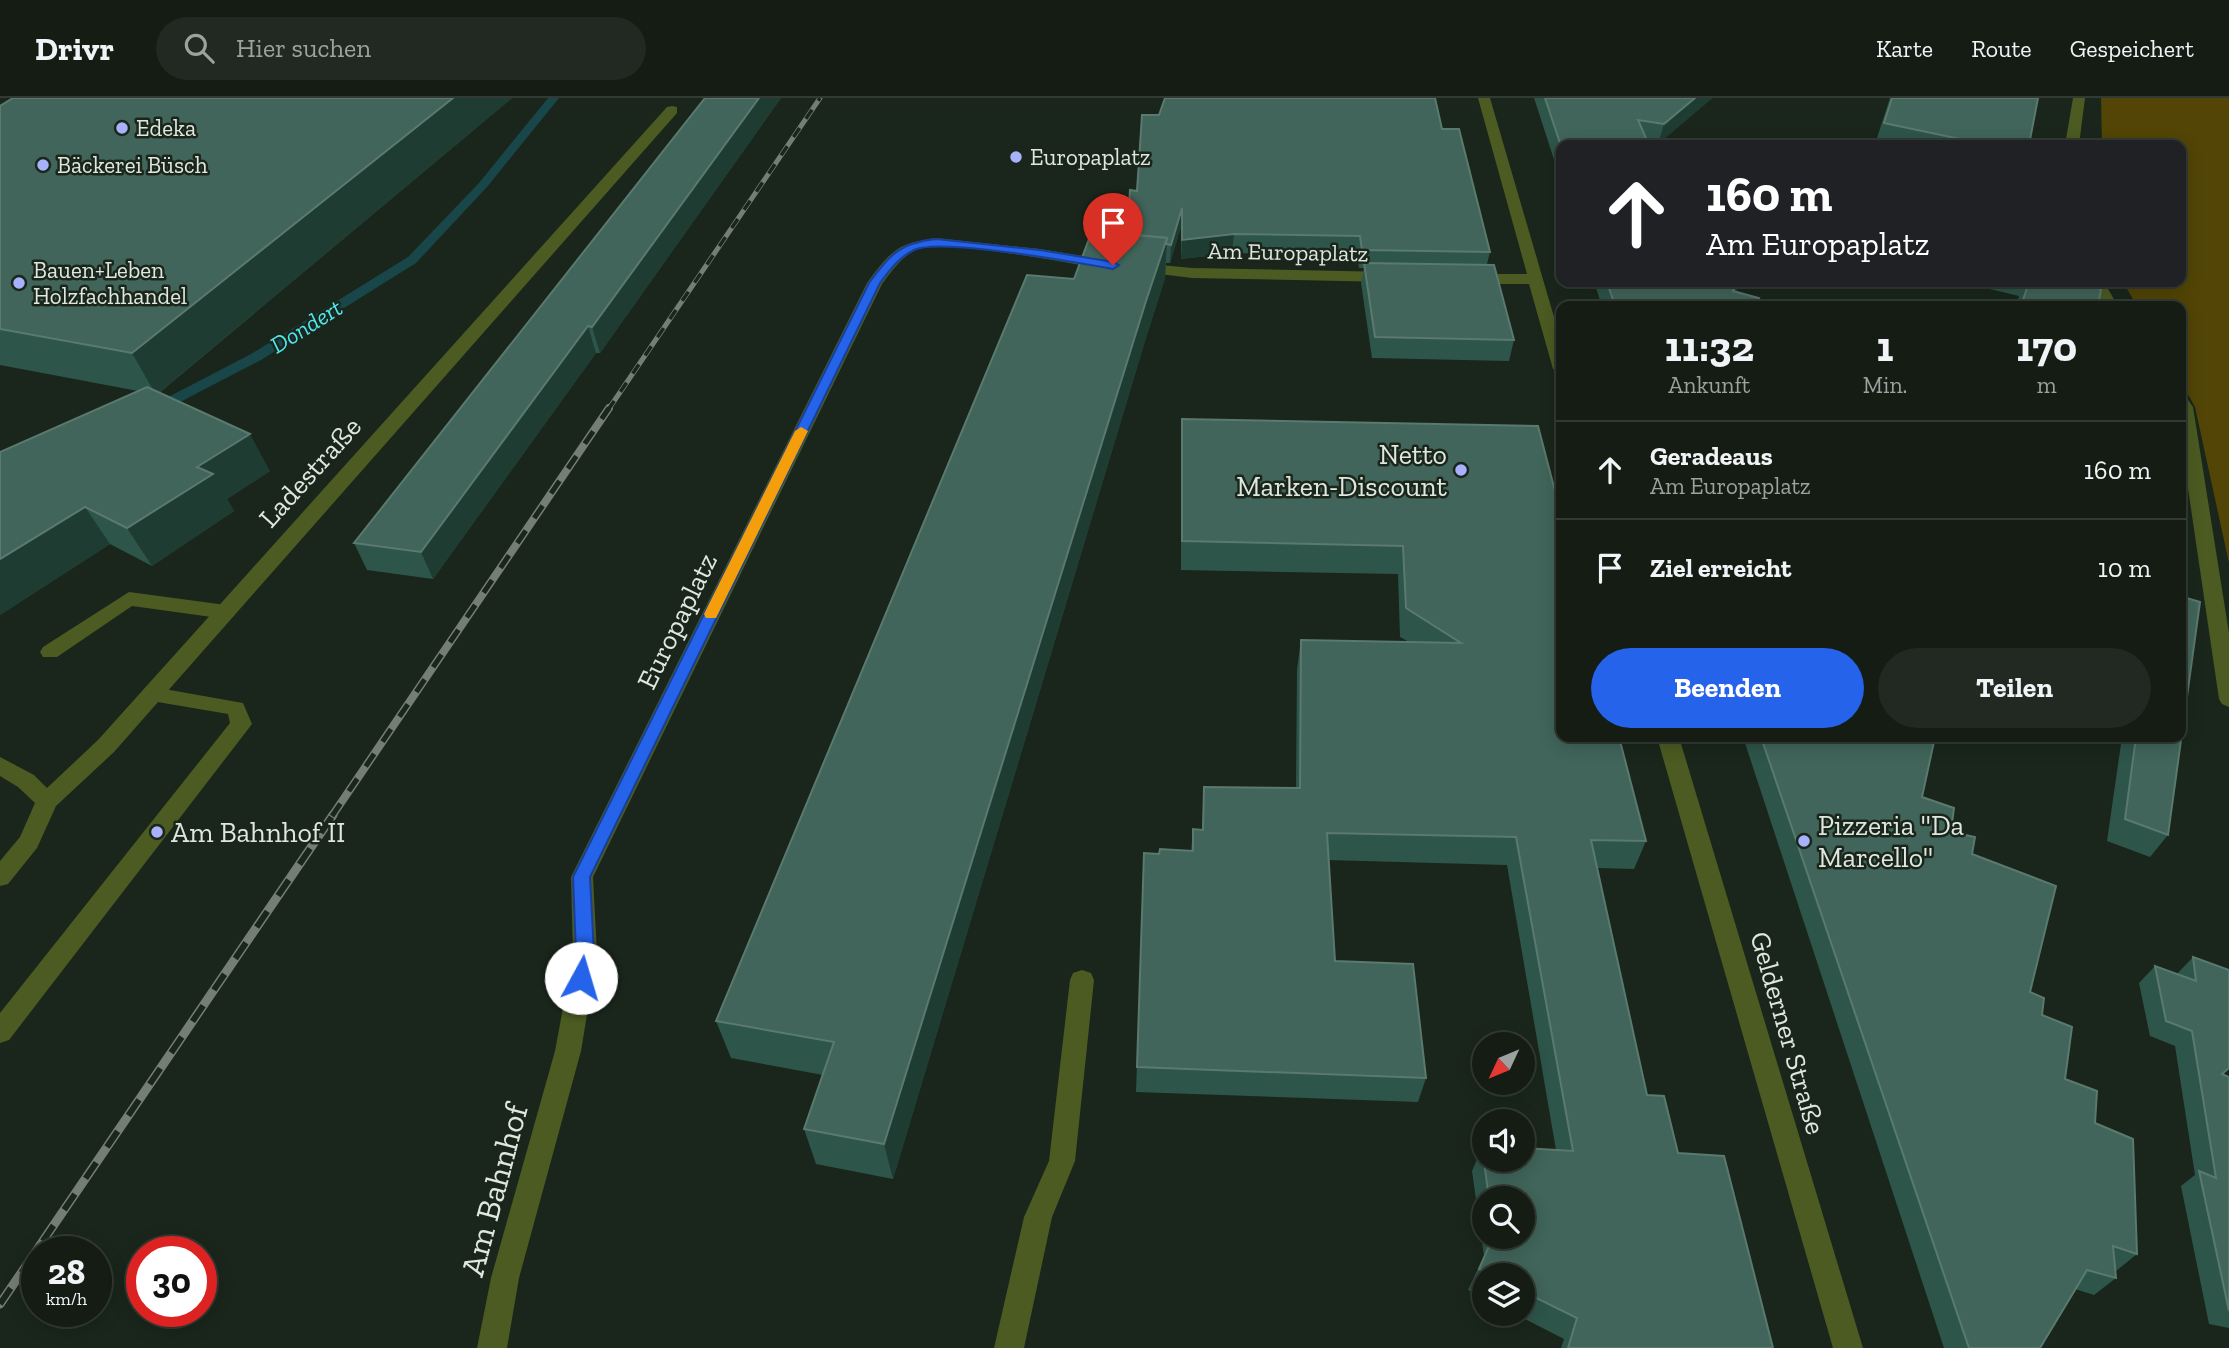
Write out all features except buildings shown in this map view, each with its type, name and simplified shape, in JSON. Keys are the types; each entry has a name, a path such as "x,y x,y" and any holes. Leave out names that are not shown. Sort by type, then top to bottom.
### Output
{"street":[{"path":"1484,98 1556,351"},
{"path":"2073,140 2079,98"},
{"name":"Ladestraße","path":"0,877 29,842 47,801 106,746 153,695 672,110"},
{"name":"Europaplatz","path":"568,1051 585,954 582,877 875,283 894,258 914,245 936,242 1040,253"},
{"name":"Am Europaplatz","path":"1040,253 1087,263 1192,273 1413,278"},
{"path":"1454,278 1536,279"},
{"path":"2186,414 2229,698"},
{"path":"50,652 129,599 226,612"},
{"path":"0,1031 242,724 236,708 153,695"},
{"name":"Gelderner Straße","path":"1669,742 1848,1348"},
{"path":"0,765 26,781 47,801"},
{"path":"1009,1348 1038,1217 1062,1161 1082,980"},
{"name":"Am Bahnhof","path":"492,1348 505,1278 568,1051"}],"shaded area":[{"path":"2101,98 2229,98 2229,563 2195,407 2186,391 2186,301 2134,301 2126,287 2186,287 2186,140 2102,140"}],"waterway":[{"name":"Dondert","path":"154,410 256,357 412,260 483,185 554,98"}],"railway":[{"path":"608,410 820,98"},
{"path":"332,816 609,408"},
{"path":"0,1304 333,815"}],"slow traffic":[{"path":"711,614 801,431"}],"place":[{"name":"Edeka","path":"122,128"},
{"name":"Europaplatz","path":"1016,157"},
{"name":"Bäckerei Büsch","path":"43,165"},
{"name":"Bauen+Leben Holzfachhandel","path":"19,283"},
{"name":"Netto Marken-Discount","path":"1461,470"},
{"name":"Am Bahnhof II","path":"157,832"},
{"name":"Pizzeria \"Da Marcello\"","path":"1804,841"}],"route":[{"path":"581,978 585,954 582,877 875,283 894,258 914,245 936,242 1040,253 1087,263 1113,265"}]}
